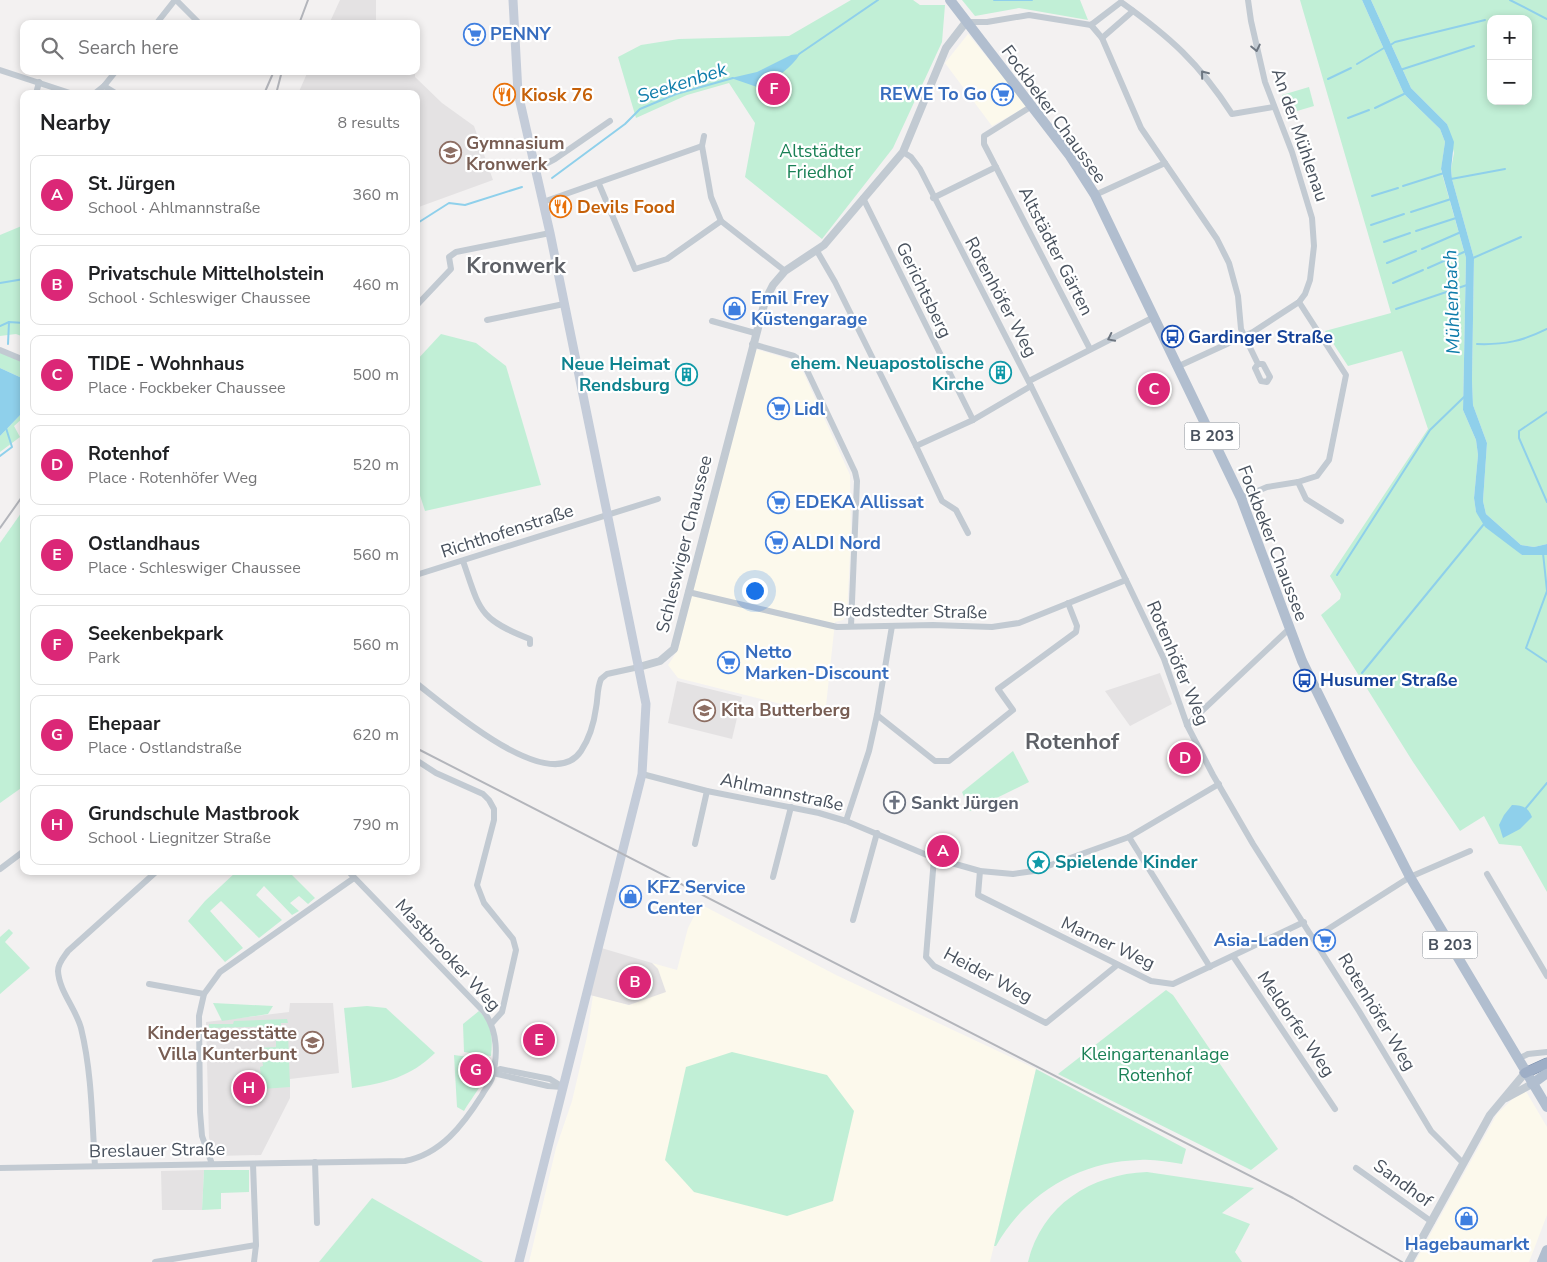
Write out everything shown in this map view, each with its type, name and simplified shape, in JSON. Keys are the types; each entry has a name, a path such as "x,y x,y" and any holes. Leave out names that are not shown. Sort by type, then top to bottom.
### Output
{"highway":[{"path":"1525,1073 1547,1063"}],"main road":[{"path":"514,0 518,93 550,233 646,704 642,774 519,1262"},
{"name":"Fockbeker Chaussee","path":"950,0 1070,156 1094,195 1179,366 1241,498 1302,661 1410,877 1525,1073 1547,1107"},
{"path":"1532,1084 1547,1073"},
{"path":"1542,1262 1547,1250"}],"street":[{"path":"159,20 176,0 196,20"},
{"name":"An der Mühlenau","path":"1248,0 1259,59 1273,107 1280,116 1312,218 1314,246 1310,280 1305,294 1299,302"},
{"path":"1091,25 1122,1 1133,11 1156,26 1191,58 1213,85 1232,114 1273,107"},
{"path":"1102,38 1133,11"},
{"path":"966,22 988,22 1029,15 1091,25 1102,38 1141,128 1217,239 1229,263 1238,296 1243,336 1258,364"},
{"name":"Schleswiger Chaussee","path":"639,667 660,661 674,650 764,301 785,271 817,250 903,152 946,48 966,22"},
{"path":"0,70 62,90"},
{"path":"99,90 113,75"},
{"path":"37,90 39,82"},
{"path":"104,86 110,90"},
{"name":"Altstädter Gärten","path":"1032,106 984,136 984,144 1090,349"},
{"path":"536,169 610,121"},
{"path":"704,136 702,146 711,197 721,221 785,271"},
{"path":"543,202 599,184 702,146"},
{"name":"Rotenhöfer Weg","path":"903,152 911,157 920,169 933,198 1030,384 1164,659 1187,725 1219,784 1253,844 1314,938 1431,1131 1462,1164"},
{"path":"1094,195 1165,163"},
{"path":"933,198 996,167"},
{"path":"599,184 635,269 668,259 721,221"},
{"name":"Gerichtsberg","path":"863,198 973,420"},
{"path":"420,302 451,269 449,258 456,252 550,233"},
{"path":"817,250 835,282 942,501 956,510 968,533"},
{"path":"1179,366 1243,336 1299,302 1346,375 1329,460 1317,476 1298,482 1266,487 1241,498"},
{"path":"487,320 564,304"},
{"path":"916,446 973,420 1090,349 1154,317"},
{"path":"712,321 755,333"},
{"path":"752,344 794,356 803,362 855,472 857,481 851,626"},
{"path":"0,350 20,358"},
{"path":"1298,482 1306,499 1341,521"},
{"name":"Richthofenstraße","path":"420,574 658,500"},
{"path":"463,561 474,598 482,611 500,625 530,639 530,644"},
{"name":"Bredstedter Straße","path":"688,592 828,626 992,627 1019,623 1126,580"},
{"path":"877,715 935,761 949,761 1013,710 998,689 1076,632 1077,626 1068,603"},
{"path":"846,821 861,778 877,715 892,626"},
{"path":"1187,725 1289,629"},
{"path":"420,686 486,735 520,756 535,762 555,765 572,761 581,752 595,716 601,678 607,674 639,667"},
{"path":"420,763 436,773 483,794 494,809 494,820 477,885 484,903 514,939 516,950 502,1012 492,1023"},
{"name":"Ahlmannstraße","path":"642,774 707,791 791,807 846,821 934,858 980,871 1013,874 1034,871 1129,837 1219,784"},
{"path":"695,844 707,791"},
{"path":"773,877 791,807"},
{"path":"853,920 877,833"},
{"path":"1129,837 1210,966"},
{"path":"1314,938 1410,877 1470,851"},
{"path":"0,869 20,854"},
{"name":"Heider Weg","path":"934,858 926,957 934,966 1046,1023 1116,966"},
{"name":"Marner Weg","path":"980,871 978,895 1116,966 1151,981 1173,984 1304,922"},
{"path":"1487,874 1547,976"},
{"path":"95,1166 88,1058 81,1026 61,983 58,970 60,962 68,952 153,875"},
{"name":"Mastbrooker Weg","path":"351,875 478,1004 492,1023 496,1059 493,1073"},
{"path":"212,1164 202,1136 200,1112 199,1016 204,994 220,972 354,878"},
{"name":"Meldorfer Weg","path":"1233,956 1335,1109"},
{"path":"149,984 204,994"},
{"path":"1518,1060 1528,1054 1547,1052"},
{"path":"493,1073 548,1086 564,1087"},
{"name":"Breslauer Straße","path":"0,1168 378,1162 416,1158 438,1148 452,1135 490,1082 493,1073"},
{"path":"1506,1098 1508,1090 1525,1073"},
{"path":"1409,1262 1490,1115 1506,1098 1532,1084"},
{"path":"315,1162 317,1223"},
{"path":"253,1164 256,1245 254,1262"},
{"name":"Sandhof","path":"1356,1168 1432,1222"},
{"path":"155,1262 256,1245"}],"shaded area":[{"path":"340,0 376,0 376,20 331,20"},
{"path":"968,34 1027,106 992,126 945,63"},
{"name":"Gymnasium Kronwerk","path":"306,75 415,75 442,103 474,126 493,180 420,207 420,90 300,90"},
{"path":"755,349 793,360 800,365 850,475 851,534 847,615 843,620 835,622 825,715 678,678 668,665 678,650"},
{"path":"1160,673 1172,704 1130,726 1105,691"},
{"name":"Kita Butterberg","path":"677,681 742,697 732,739 668,723"},
{"path":"700,904 836,975 1036,1069 990,1262 529,1262 556,1148 572,1101 587,1037 593,995 629,1005 658,969 652,963 677,970 688,928"},
{"path":"598,947 652,963 658,969 666,992 629,1005 586,994"},
{"path":"290,1003 333,1003 339,1073 290,1079 290,1098 261,1155 216,1156 209,1138 206,1022 289,1012"},
{"path":"1524,1088 1547,1127 1547,1215 1529,1262 1415,1262 1497,1114"},
{"path":"204,1170 202,1210 162,1210 161,1171"}],"green space":[{"name":"Altstädter Friedhof","path":"851,0 913,0 920,5 945,5 942,42 893,148 822,239 745,177 755,123 729,83 687,95 636,118 618,57 641,45 679,39 789,36"},
{"path":"962,0 1080,0 1088,20 1019,8 975,16"},
{"path":"1300,0 1362,0 1404,94 1440,129 1445,142 1441,170 1466,258 1463,410 1476,440 1478,455 1474,498 1476,512 1522,555 1547,555 1547,892 1521,846 1499,844 1484,816 1460,831 1413,762 1321,615 1340,599 1341,594 1330,576 1428,429 1402,351 1348,366 1325,331 1391,313"},
{"path":"1371,0 1547,0 1547,544 1534,547 1521,545 1486,514 1483,501 1487,443 1473,405 1472,380 1474,258 1452,179 1451,169 1454,153 1447,124 1411,88"},
{"path":"1309,87 1314,106 1287,114 1282,95"},
{"path":"20,227 20,336 16,334 0,336 0,235"},
{"path":"441,334 476,343 506,366 541,485 425,511 420,495 420,357"},
{"path":"0,352 20,361 20,377 0,368"},
{"path":"20,415 20,421 14,426 20,437 0,452 0,436"},
{"path":"20,515 20,789 0,803 0,543"},
{"path":"1013,751 1029,782 970,811 962,792"},
{"path":"233,875 292,875 315,898 308,904 299,896 290,903 299,911 292,915 264,886 256,895 282,920 259,938 221,901 210,911 243,948 225,962 188,921 205,901"},
{"path":"9,929 13,933 5,942 30,968 0,994 0,937"},
{"name":"Kleingartenanlage Rotenhof","path":"1166,990 1173,995 1278,1149 1251,1170 1058,1074"},
{"path":"213,1003 273,1006 268,1014 222,1021"},
{"path":"367,1006 386,1008 435,1053 416,1068 397,1078 352,1088 344,1008"},
{"path":"479,1011 487,1021 491,1032 491,1056 464,1052 463,1024"},
{"path":"287,1019 288,1023 281,1023 281,1026 209,1028 209,1024 233,1024 234,1021"},
{"path":"288,1032 290,1087 262,1089 260,1067 263,1066 262,1055 258,1055 257,1048 276,1047 276,1033"},
{"path":"732,1052 827,1075 854,1111 833,1201 787,1216 694,1192 665,1160 686,1067"},
{"path":"454,1055 491,1060 485,1078 464,1111 457,1107"},
{"path":"1036,1069 1186,1149 1182,1164 1150,1160 1118,1162 1076,1174 1056,1184 1038,1196 1022,1211 1008,1227 996,1246 994,1246"},
{"path":"204,1170 249,1170 249,1192 221,1193 221,1209 202,1210"},
{"path":"1147,1172 1254,1188 1222,1213 1250,1224 1235,1252 1242,1262 1028,1262 1035,1242 1045,1224 1057,1209 1072,1196 1088,1186 1107,1179 1126,1174"},
{"path":"372,1198 483,1262 319,1262"}],"water":[{"path":"1362,0 1371,0 1411,88 1447,124 1454,142 1451,169 1452,179 1474,258 1473,405 1487,443 1483,501 1486,514 1521,545 1534,547 1547,544 1547,555 1522,555 1485,527 1476,512 1474,498 1478,455 1476,440 1463,410 1466,258 1441,169 1445,142 1440,129 1404,94"},
{"path":"800,54 781,74 757,87 731,78 757,72 791,55"},
{"path":"0,368 20,377 20,415 0,436"},
{"path":"1512,805 1524,807 1532,817 1520,829 1503,838 1499,825"}],"waterway":[{"name":"Seekenbek","path":"799,54 878,0"},
{"name":"Seekenbek","path":"994,0 1032,0"},
{"path":"1510,0 1547,19"},
{"path":"1389,46 1395,42 1485,20"},
{"path":"1400,70 1474,46"},
{"path":"1357,64 1384,48"},
{"path":"1328,79 1351,68"},
{"name":"Seekenbek","path":"552,178 625,124 640,109 676,94 733,78"},
{"path":"1375,108 1404,94"},
{"path":"1348,118 1369,110"},
{"path":"1451,179 1505,169"},
{"path":"1403,186 1444,173"},
{"name":"Seekenbek","path":"420,221 449,203 465,205 522,187"},
{"path":"1372,196 1398,188"},
{"path":"1411,212 1451,199"},
{"path":"1371,225 1404,214"},
{"path":"1416,231 1456,218"},
{"name":"Mühlenbach","path":"1422,249 1461,232"},
{"path":"1384,242 1410,233"},
{"path":"1473,258 1521,237"},
{"path":"1387,263 1416,251"},
{"name":"Mühlenbach","path":"1428,268 1464,252"},
{"path":"1393,283 1423,270"},
{"path":"0,283 20,280"},
{"name":"Mühlenbach","path":"1396,309 1467,285"},
{"path":"0,326 9,322"},
{"name":"Seekenbek","path":"8,344 9,322 20,323"},
{"path":"1477,344 1496,344 1513,341 1530,337 1547,329"},
{"path":"1337,575 1430,430 1464,397"},
{"path":"1547,412 1519,431 1519,438 1547,502"},
{"name":"Seekenbek","path":"0,456 12,447 6,428"},
{"path":"1362,673 1484,524"},
{"path":"1543,553 1547,591"},
{"path":"1547,591 1526,648 1547,662"},
{"path":"1526,808 1547,783"}],"railway":[{"path":"300,20 308,0"},
{"path":"266,90 272,75"},
{"path":"277,90 281,75"},
{"path":"0,528 20,500"},
{"path":"420,750 1293,1198 1402,1262"}],"place":[{"name":"PENNY","path":"474,34"},
{"name":"Seekenbekpark","path":"774,89"},
{"name":"REWE To Go","path":"1003,94"},
{"name":"Kiosk 76","path":"505,95"},
{"name":"Gymnasium Kronwerk","path":"450,153"},
{"name":"Devils Food","path":"561,207"},
{"name":"Emil Frey Küstengarage","path":"735,308"},
{"name":"Gardinger Straße","path":"1172,337"},
{"name":"ehem. Neuapostolische Kirche","path":"1000,373"},
{"name":"Neue Heimat Rendsburg","path":"686,374"},
{"name":"TIDE - Wohnhaus","path":"1154,389"},
{"name":"Lidl","path":"778,409"},
{"name":"EDEKA Allissat","path":"779,502"},
{"name":"ALDI Nord","path":"776,543"},
{"name":"Netto Marken-Discount","path":"729,662"},
{"name":"Husumer Straße","path":"1304,680"},
{"name":"Kita Butterberg","path":"705,710"},
{"name":"Rotenhof","path":"1185,758"},
{"name":"Sankt Jürgen","path":"895,803"},
{"name":"St. Jürgen","path":"943,851"},
{"name":"Spielende Kinder","path":"1039,862"},
{"name":"KFZ Service Center","path":"631,897"},
{"name":"Asia-Laden","path":"1325,940"},
{"name":"Privatschule Mittelholstein","path":"635,982"},
{"name":"Ostlandhaus","path":"539,1040"},
{"name":"Kindertagesstätte Villa Kunterbunt","path":"313,1043"},
{"name":"Ehepaar","path":"476,1070"},
{"name":"Grundschule Mastbrook","path":"249,1088"},
{"name":"Hagebaumarkt","path":"1467,1219"}],"district":[{"name":"Kronwerk","path":"516,266"},
{"name":"Rotenhof","path":"1072,742"}]}
